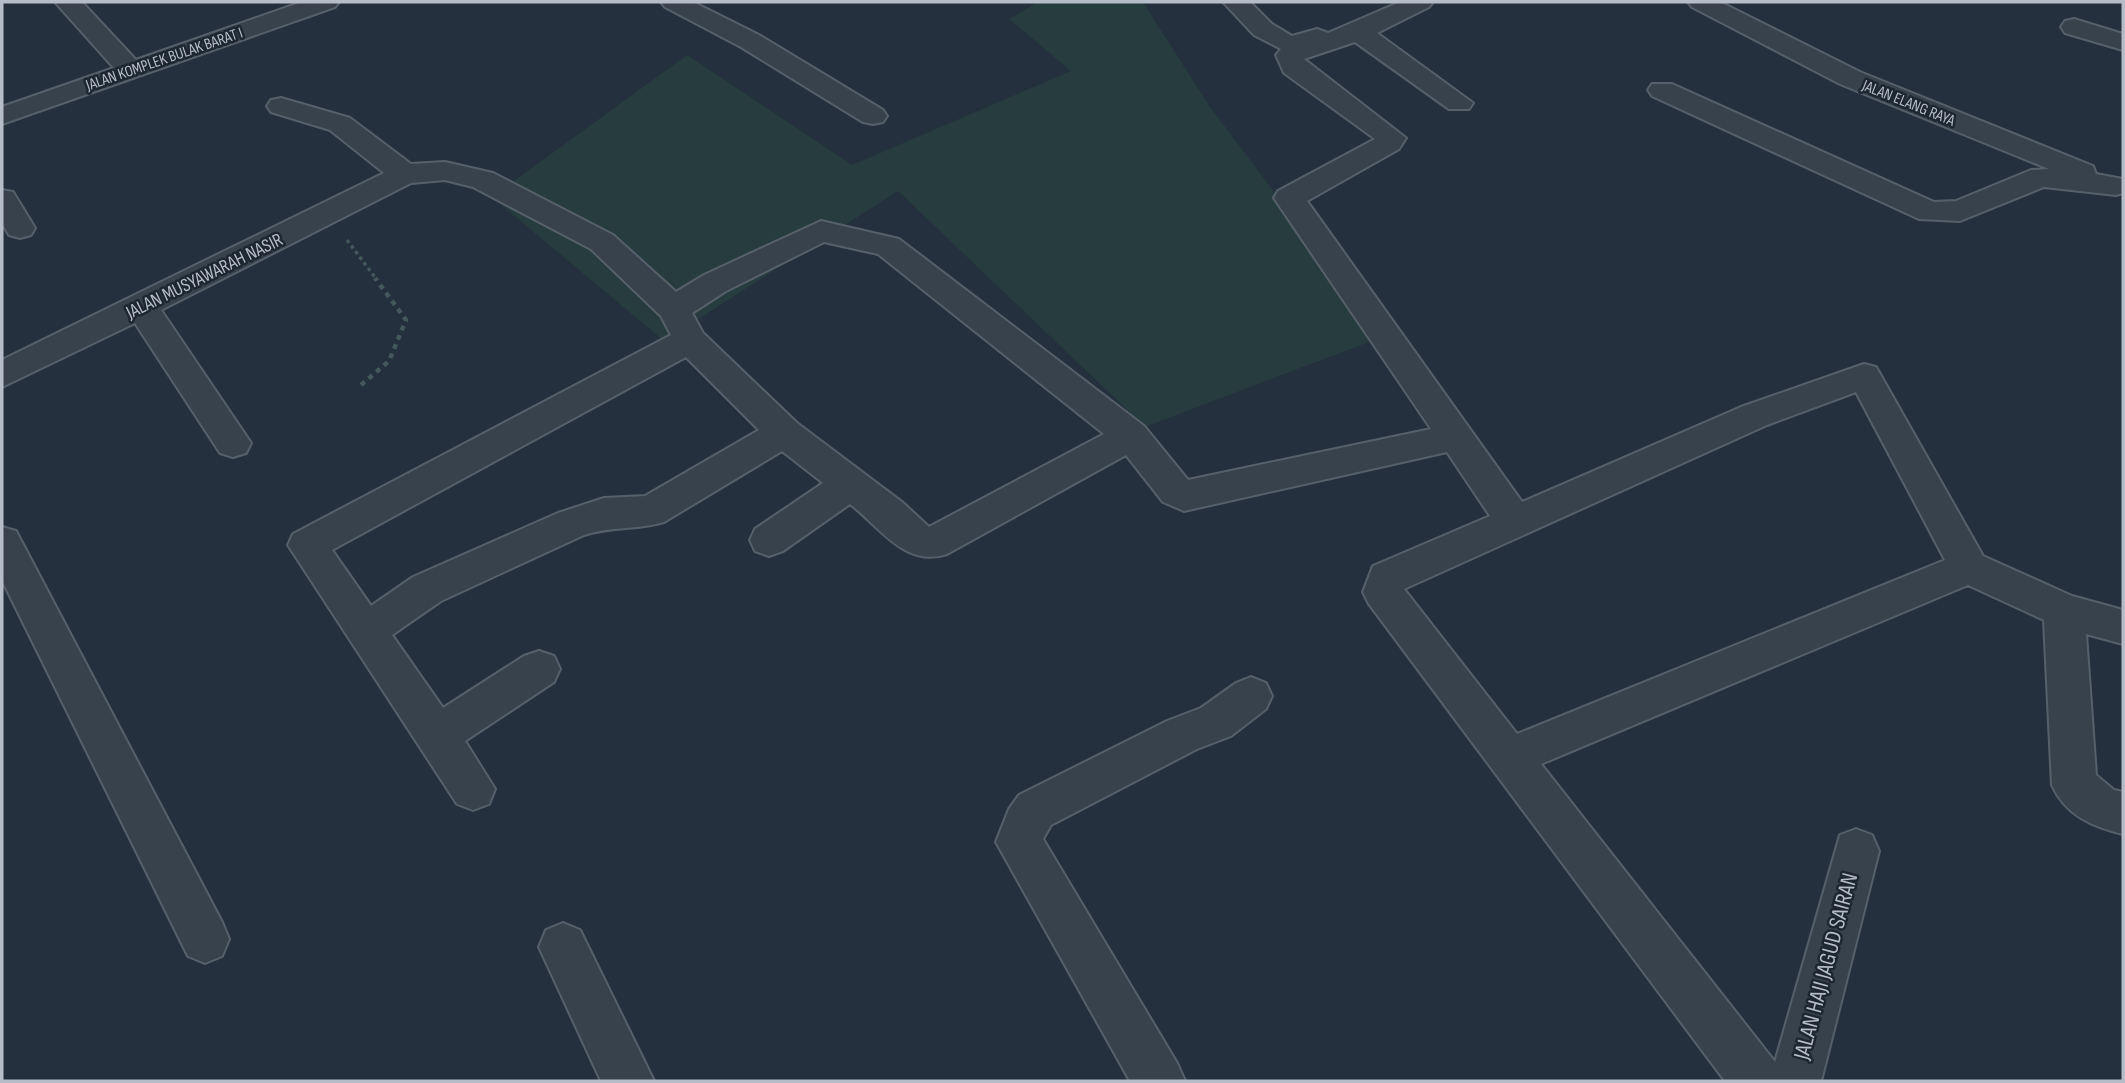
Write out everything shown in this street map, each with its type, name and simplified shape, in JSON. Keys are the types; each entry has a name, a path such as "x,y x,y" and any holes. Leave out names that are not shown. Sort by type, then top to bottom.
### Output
{"street":[{"path":"68,2 130,69"},
{"name":"JALAN KOMPLEK BULAK BARAT I","path":"2,116 326,2"},
{"path":"674,2 750,41 873,116"},
{"path":"1236,2 1278,42 1292,46 1303,44 1384,2"},
{"path":"1420,2 1358,32 1289,55 1294,67 1392,138 1389,143 1289,198 1514,522"},
{"name":"JALAN ELANG RAYA","path":"1701,2 1850,78 2120,187"},
{"path":"2074,27 2123,42"},
{"path":"1358,32 1459,103"},
{"path":"1662,90 1930,212 1960,211 2040,177 2120,187"},
{"path":"281,106 340,124 405,174 445,172 483,180 602,242 784,433 889,513 909,535 927,544 1131,436"},
{"name":"JALAN MUSYAWARAH NASIR","path":"2,375 405,174"},
{"path":"2,199 20,228"},
{"path":"473,789 307,545 682,324 715,283 821,231 888,246 1131,436 1176,492 1184,496 1455,437"},
{"path":"139,307 159,330 233,443"},
{"path":"1757,1081 1383,592 1387,578 1754,416 1864,376 1969,568 2064,611 2123,627"},
{"path":"366,631 427,589 571,524 604,513 651,511 784,433"},
{"path":"769,540 850,484"},
{"path":"2,541 205,939"},
{"path":"1510,757 1969,568"},
{"path":"2064,611 2074,785 2103,808 2123,813"},
{"path":"438,736 538,668"},
{"path":"1159,1081 1019,842 1025,824 1035,810 1182,735 1216,722 1251,696"},
{"name":"JALAN HAJI JAGUD SAIRAN","path":"1795,1081 1856,851"},
{"path":"563,947 628,1081"}],"path":[{"path":"327,213 406,320 389,361 361,385"}],"green space":[{"path":"1038,2 1143,2 1210,107 1321,254 1377,339 1145,427 898,191 664,341 492,197 687,55 852,165 1071,71 1009,19"}]}
